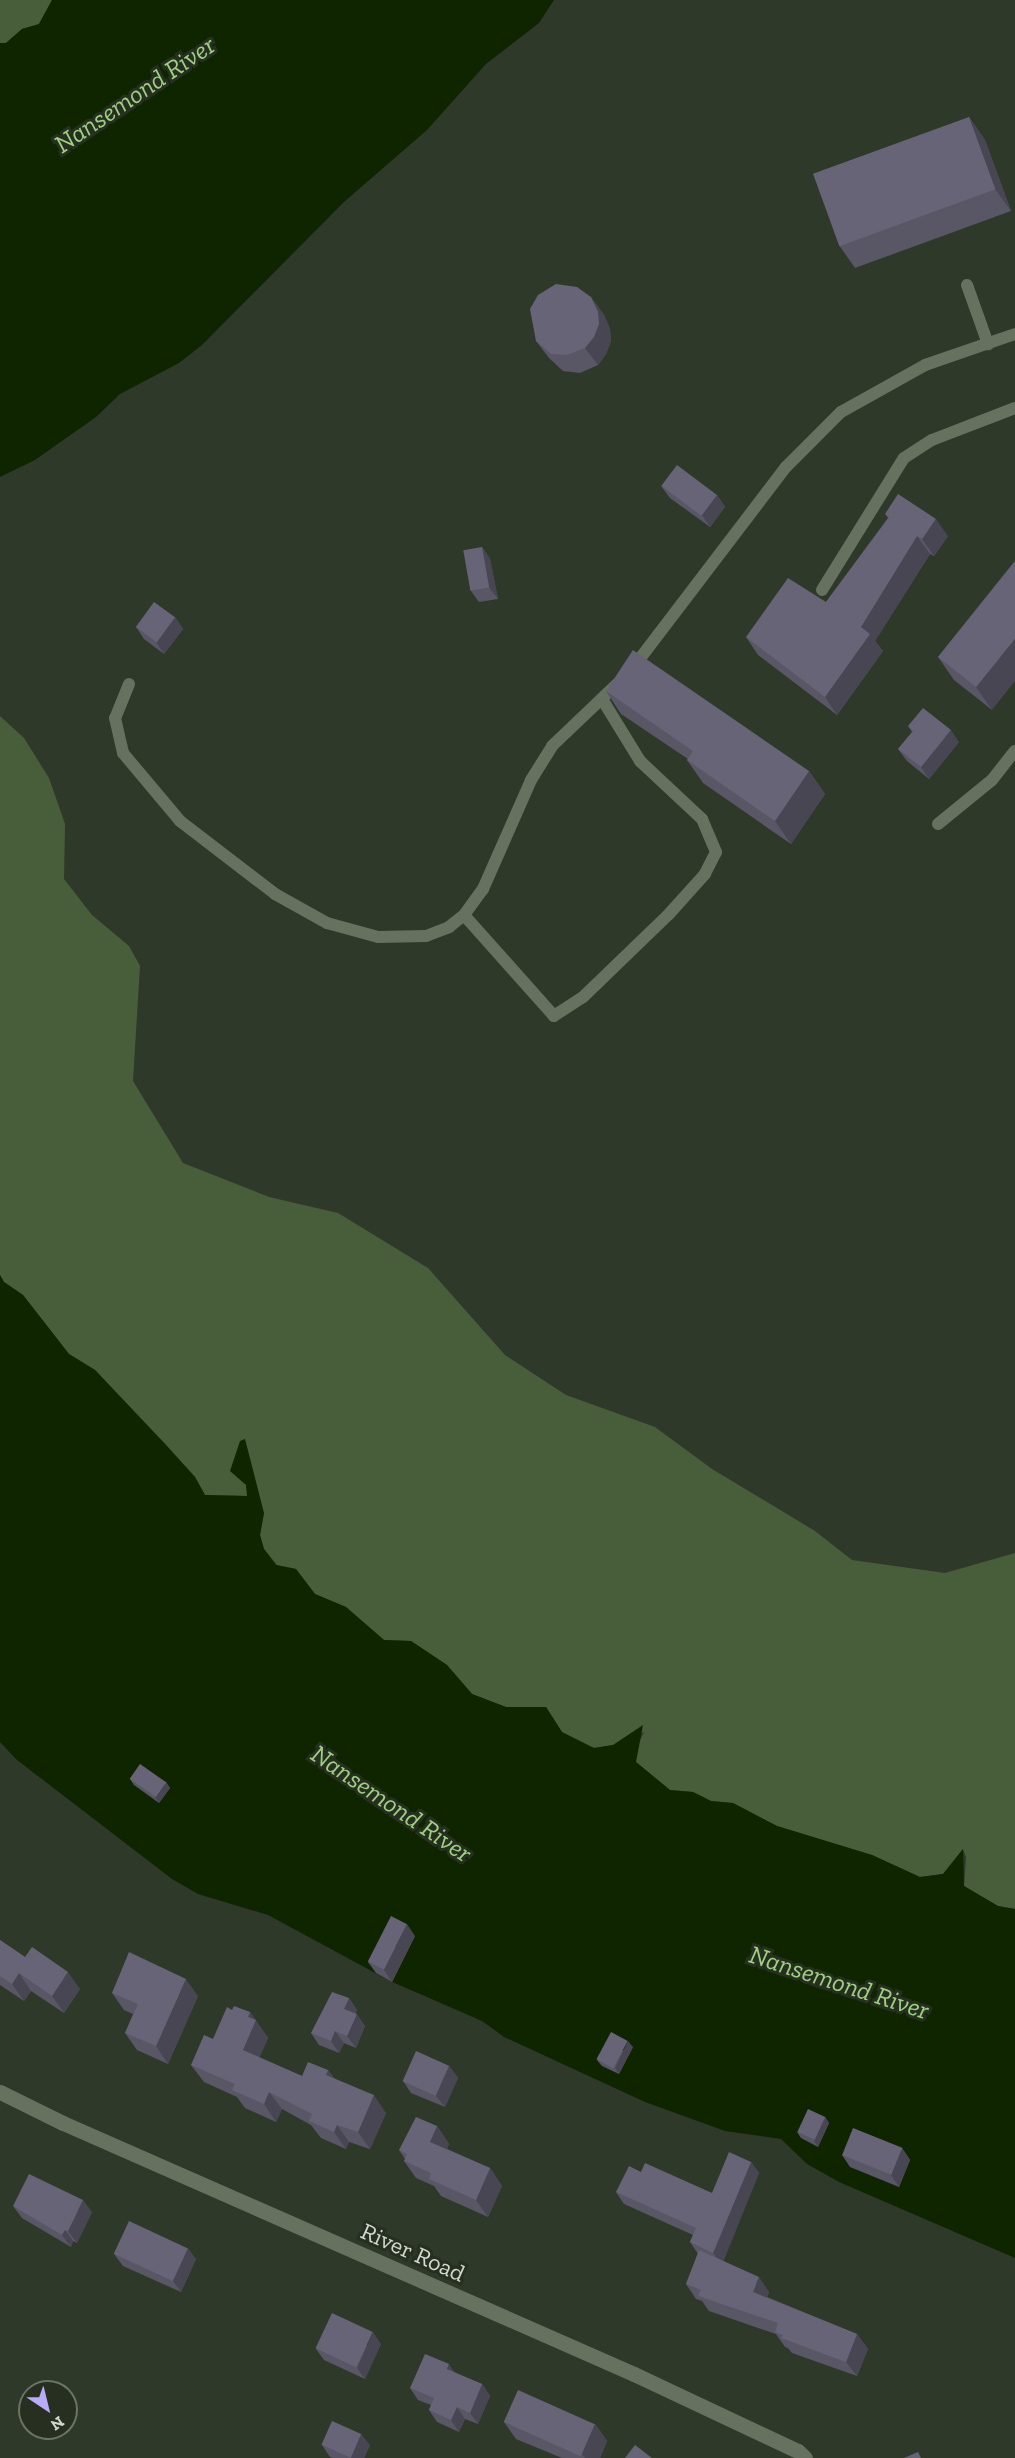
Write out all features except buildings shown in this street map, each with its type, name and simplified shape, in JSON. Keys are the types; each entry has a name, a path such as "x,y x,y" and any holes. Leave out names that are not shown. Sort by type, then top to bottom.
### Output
{"street":[{"name":"River Road","path":"0,2092 63,2123 634,2374 798,2451 805,2458"}],"lane":[{"path":"967,285 988,344"},
{"path":"129,684 115,718 123,753 180,821 275,894 327,923 378,937 426,936 449,927 464,915 483,889 531,780 552,746 633,669 810,439 872,392 925,365 1015,334"},
{"path":"822,590 904,458 932,440 1015,408"},
{"path":"464,915 554,1016 583,997 705,874 716,852 711,834 702,819 640,761 602,699"},
{"path":"938,824 993,780 1015,751"}],"shaded area":[{"path":"0,0 52,0 39,24 22,29 6,43 0,43"},
{"path":"0,716 24,738 49,778 65,824 64,879 92,915 129,946 140,966 133,1081 183,1163 269,1197 338,1213 428,1268 505,1355 566,1395 655,1427 712,1469 815,1531 852,1560 945,1573 1015,1553 1015,1909 998,1906 964,1886 966,1857 963,1849 943,1874 920,1877 872,1855 777,1826 733,1803 711,1801 693,1792 670,1790 636,1762 635,1751 644,1732 613,1745 594,1748 581,1744 562,1732 546,1707 506,1707 472,1694 447,1665 411,1641 384,1640 346,1607 315,1594 296,1569 277,1565 264,1549 260,1535 264,1513 246,1485 248,1496 205,1495 195,1477 166,1445 95,1370 69,1354 23,1295 4,1282 0,1275"}],"water":[{"name":"Nansemond River","path":"52,0 554,0 539,23 486,64 427,130 344,202 202,345 179,363 120,394 96,417 35,460 0,477 0,43 6,43 22,29 39,24"},
{"name":"Nansemond River","path":"0,1275 4,1282 23,1295 69,1354 95,1370 166,1445 195,1477 205,1495 247,1496 246,1485 230,1471 240,1441 245,1439 264,1513 260,1535 264,1549 276,1565 296,1569 315,1594 346,1607 384,1640 411,1641 447,1665 472,1694 506,1707 546,1707 562,1732 594,1748 613,1745 643,1725 636,1762 670,1790 693,1792 711,1801 733,1803 777,1826 872,1855 920,1877 943,1874 963,1849 964,1886 998,1906 1015,1909 1015,2258 839,2182 807,2164 781,2139 725,2131 645,2102 504,2037 482,2021 390,1981 268,1915 198,1894 172,1879 17,1760 0,1742"}]}
